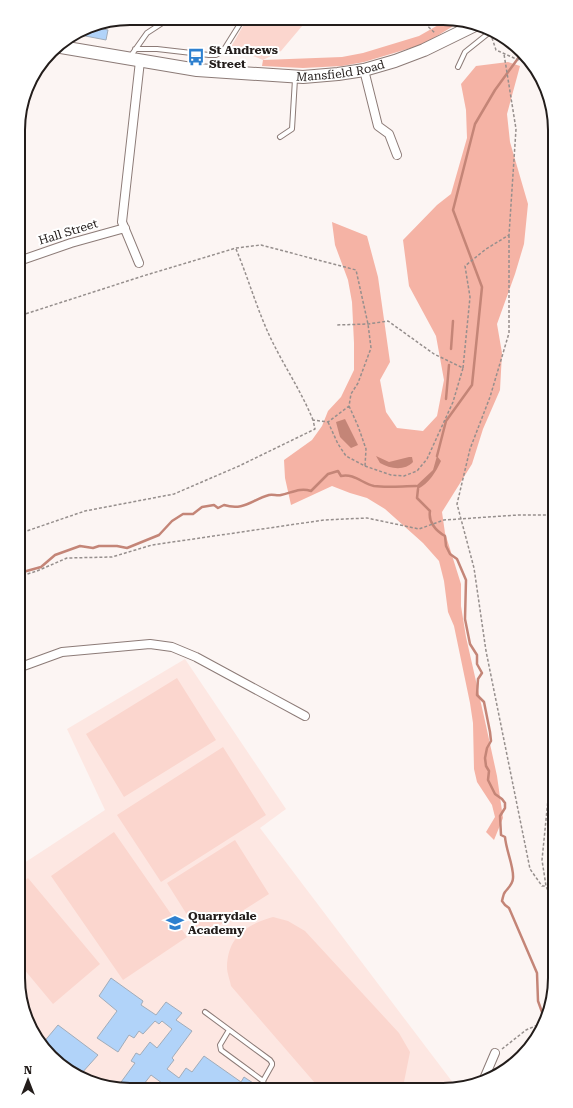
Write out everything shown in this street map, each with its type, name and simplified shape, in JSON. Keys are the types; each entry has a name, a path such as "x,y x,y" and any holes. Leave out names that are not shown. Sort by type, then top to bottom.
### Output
{"main road":[{"name":"Mansfield Road","path":"66,47 135,56 197,70 295,76 338,74 364,70 424,50 468,28"}],"street":[{"path":"135,56 122,222 139,263"},
{"path":"364,70 378,126 389,134 397,155"},
{"name":"Hall Street","path":"25,259 71,243 125,228"},
{"path":"25,665 62,652 150,644 172,647 196,657 305,716"},
{"path":"487,1073 496,1054"}],"lane":[{"path":"135,56 147,34 160,25"},
{"path":"135,56 156,49 216,55 223,51 239,25"},
{"path":"458,67 465,52 487,35"},
{"path":"280,137 292,129 295,76"},
{"path":"205,1012 272,1062 270,1070 263,1081 221,1050 220,1045 229,1030"}],"path":[{"path":"426,25 432,31"},
{"path":"491,37 496,50 523,62"},
{"path":"504,54 516,129 509,235 509,333 490,397 470,449 457,504 474,568 486,651 530,868 542,886 546,886"},
{"path":"328,422 338,444 346,456 365,466 391,475 404,476 417,471 427,459 453,402 463,368 470,296 465,266 486,249 509,235"},
{"path":"25,314 236,248 261,244 356,270 368,324 371,348 358,383 351,394 349,406 366,449 365,466"},
{"path":"25,531 85,510 174,494 239,466 315,429 313,420 303,398 259,311 236,248"},
{"path":"336,325 368,324 388,321 434,354 463,368"},
{"path":"313,420 328,422 349,406"},
{"path":"25,575 38,571 67,558 112,556 152,545 324,520 367,518 418,529 444,520 518,515 548,515"},
{"path":"548,800 542,860 548,891"},
{"path":"496,1054 526,1030 537,1025"}],"shaded area":[{"path":"244,25 303,25 281,51 263,60 231,47"},
{"path":"438,25 454,26 424,44 364,62 342,66 303,68 262,66 263,60 342,57 363,53 419,36"},
{"path":"508,62 520,66 507,114 510,142 528,204 524,244 497,324 502,353 500,390 483,429 472,464 442,512 445,533 461,584 461,606 466,637 497,776 503,818 494,840 486,832 495,817 492,805 477,782 474,769 473,723 470,703 454,626 448,612 444,581 439,561 423,543 385,509 367,498 332,486 291,505 285,478 284,460 312,440 322,426 328,411 341,397 354,370 352,302 348,280 335,245 332,222 367,236 378,277 390,362 380,380 386,412 397,428 423,431 437,416 444,380 436,336 409,286 403,240 437,205 451,194 467,138 466,110 461,84 476,66"},
{"path":"345,419 358,445 351,448 340,437 336,422"},
{"path":"376,456 389,462 412,457 413,462 406,467 393,468 380,463"},
{"path":"437,456 441,461 437,469 432,477 418,489 416,486 433,470"},
{"name":"Quarrydale Academy","path":"185,659 286,809 260,828 453,1082 130,1083 116,1082 90,1075 77,1069 61,1057 43,1037 36,1025 27,999 25,978 25,862 105,810 67,729"},
{"path":"177,678 216,740 124,797 86,734"},
{"path":"223,747 266,815 161,882 117,815"},
{"path":"114,832 187,937 123,980 51,876"},
{"path":"235,840 269,894 201,937 167,883"},
{"path":"28,878 100,964 53,1004 25,970 25,880"},
{"path":"273,917 288,921 305,931 399,1033 410,1052 403,1083 315,1083 231,986 227,967 231,947 240,933 263,920"}],"building":[{"path":"103,29 108,30 106,40 84,36"},
{"path":"111,978 143,1001 141,1005 156,1015 166,1002 182,1013 176,1020 192,1031 172,1058 174,1060 167,1069 179,1078 186,1068 192,1072 204,1056 241,1082 244,1077 253,1083 162,1083 151,1075 145,1083 121,1082 135,1063 131,1061 136,1053 140,1055 150,1042 157,1048 172,1029 162,1021 159,1024 155,1021 143,1034 139,1031 134,1038 129,1035 118,1052 97,1038 117,1011 99,996"},
{"path":"58,1025 98,1055 83,1072 61,1057 45,1040"}],"waterway":[{"path":"437,456 446,421 472,385 482,287 453,210 475,124 495,90 519,58"},
{"path":"451,349 453,321"},
{"path":"446,399 449,365"},
{"path":"25,571 41,567 55,555 80,546 93,548 99,546 117,546 127,548 159,535 172,521 183,514 193,514 202,507 214,505 218,508 224,505 237,507 269,495 281,495 299,490 311,491 328,474 338,471 341,476 346,475 354,477 374,486 416,486"},
{"path":"418,489 417,498 430,511 430,519 433,526 445,536 446,546 450,554 457,559 466,580 465,619 470,644 477,655 477,664 482,673 478,679 477,695 484,702 491,741 487,748 485,758 486,766 489,771 488,780 495,794 505,803 505,808 500,816 501,835 505,837 513,874 512,882 504,893 502,901 509,908 537,973 538,1001 542,1012"}],"place":[{"name":"St Andrews Street","path":"196,57"},
{"name":"Quarrydale Academy","path":"175,923"}]}
